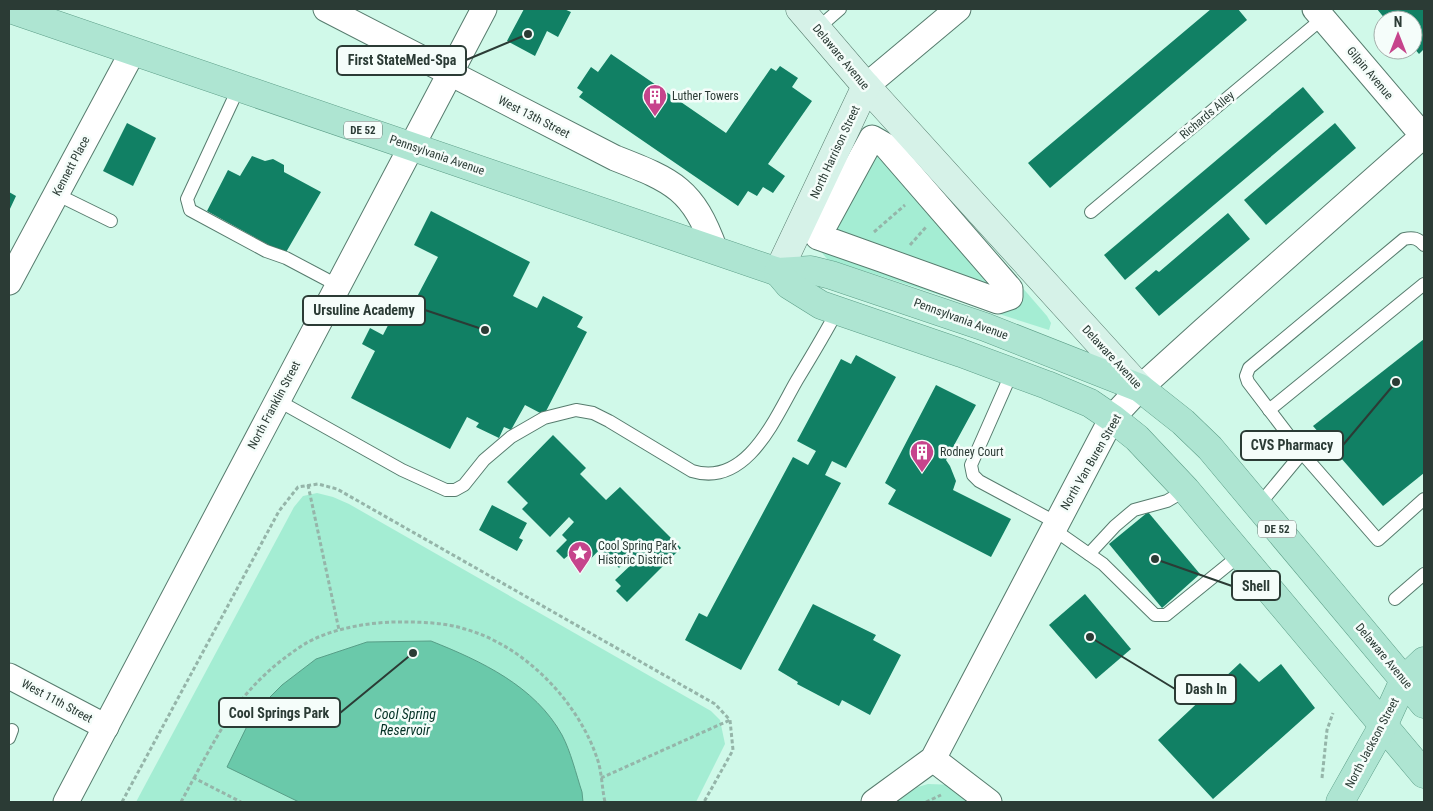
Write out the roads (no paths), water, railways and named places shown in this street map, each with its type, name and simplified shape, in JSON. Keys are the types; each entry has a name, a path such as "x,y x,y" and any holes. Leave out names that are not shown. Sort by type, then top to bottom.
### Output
{"main road":[{"name":"Pennsylvania Avenue","path":"10,9 778,272 811,270 831,275 985,326 1140,388"},
{"name":"Pennsylvania Avenue","path":"778,272 789,285 803,295 837,311 1012,372 1090,404 1112,418"},
{"name":"Delaware Avenue","path":"1140,388 1183,422 1210,448 1424,704"},
{"name":"DE 52","path":"1112,418 1137,438 1186,490 1424,774"},
{"name":"North Jackson Street","path":"1340,802 1384,724 1404,680 1424,661"}],"street":[{"name":"West 13th Street","path":"326,9 615,158 655,173 689,197 705,221 716,250"},
{"name":"North Franklin Street","path":"66,802 410,146 484,9"},
{"name":"Delaware Avenue","path":"800,9 866,86 1140,388"},
{"name":"North Harrison Street","path":"778,272 866,86 958,9"},
{"name":"Gilpin Avenue","path":"1319,13 1424,136"},
{"name":"Kennett Place","path":"9,282 133,51"},
{"name":"North Van Buren Street","path":"874,802 933,759 1112,418 1140,388 1424,136"},
{"path":"872,138 886,146 1010,289 1010,296 998,301 894,257 845,246 818,237 872,138"},
{"name":"West 11th Street","path":"9,676 106,727"},
{"path":"933,759 989,802"}],"lane":[{"path":"817,29 840,9"},
{"name":"Richards Alley","path":"1091,212 1319,13"},
{"path":"239,87 187,199 190,210 266,251 286,258 338,285"},
{"path":"56,194 111,221"},
{"path":"1424,245 1420,240 1411,237 1404,239 1249,368 1246,376 1248,382 1302,453 1378,540 1424,499"},
{"path":"1269,410 1424,284"},
{"path":"277,400 402,470 446,490 455,490 464,485 484,460 511,436 544,418 576,410 593,413 610,421 692,471 704,475 716,475 746,458 764,439 837,311"},
{"path":"1012,372 970,465 973,475 979,481 1055,526 1103,564 1148,610 1161,616 1166,615 1240,555"},
{"path":"1258,506 1302,453"},
{"path":"1089,554 1115,526 1134,510 1167,501 1186,490"},
{"path":"1396,599 1424,574"}],"water":[{"name":"Cool Spring Reservoir","path":"431,641 469,657 505,677 537,702 562,735 571,756 582,792 583,802 299,802 227,767 253,714 282,685 316,659 367,642"}],"place":[{"name":"First StateMed-Spa","path":"528,34"},
{"name":"Luther Towers","path":"655,117"},
{"name":"Ursuline Academy","path":"485,330"},
{"name":"CVS Pharmacy","path":"1396,382"},
{"name":"Rodney Court","path":"922,473"},
{"name":"Shell","path":"1155,559"},
{"name":"Cool Spring Park Historic District","path":"580,574"},
{"name":"Dash In","path":"1090,637"},
{"name":"Cool Springs Park","path":"413,653"}]}
